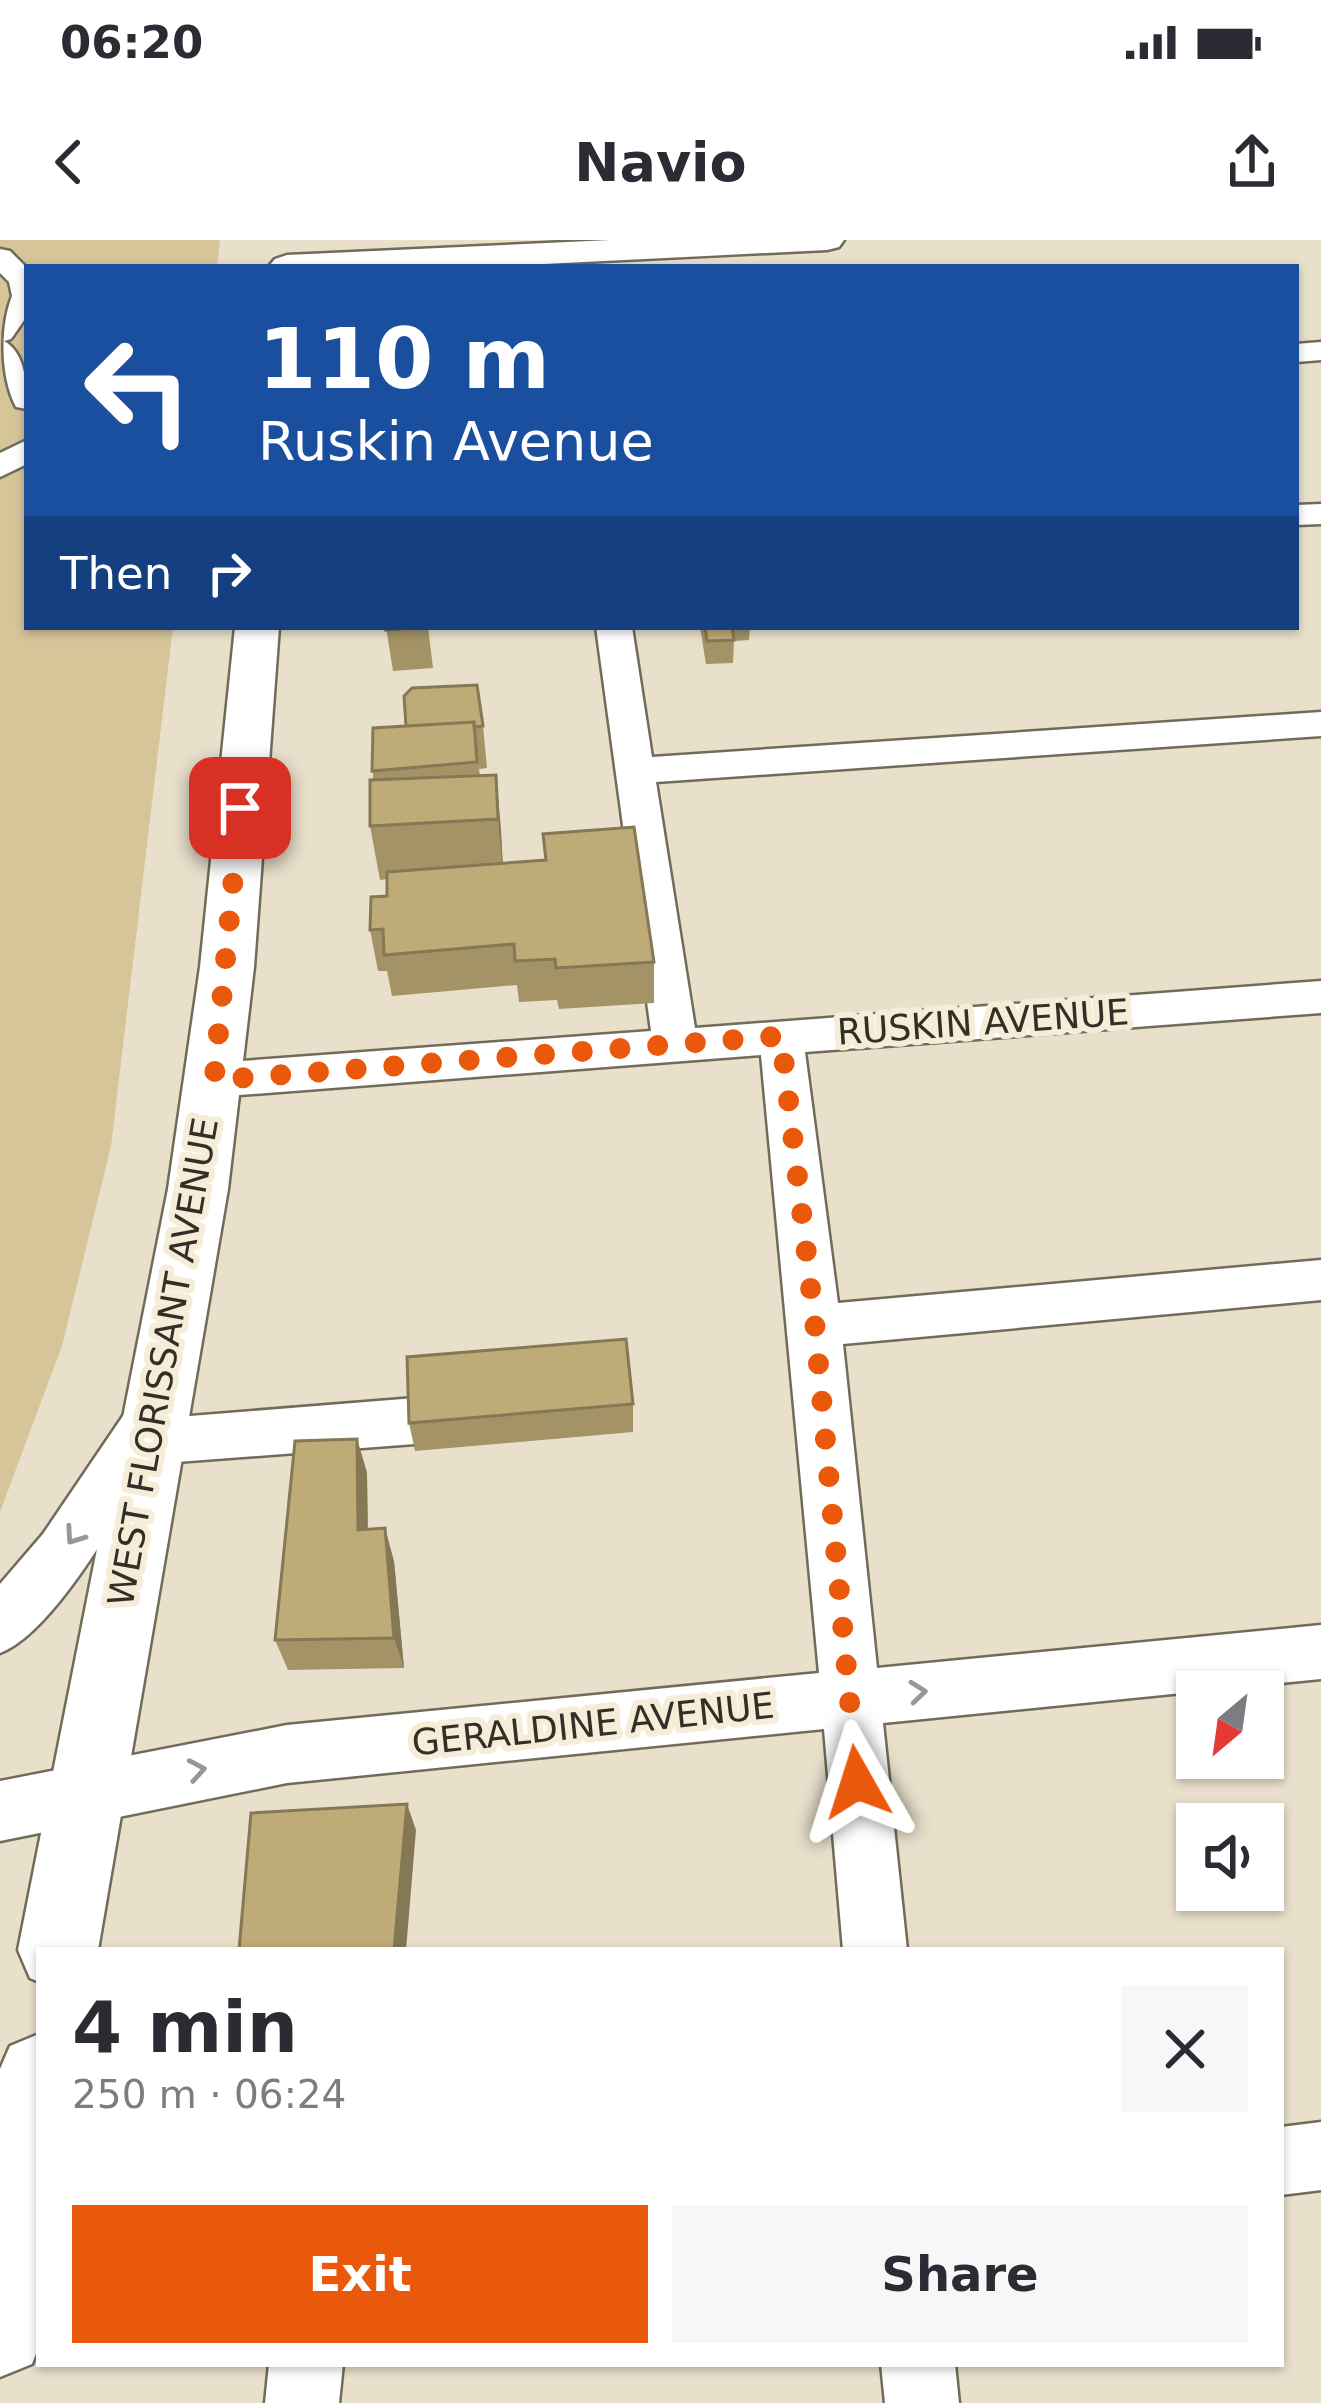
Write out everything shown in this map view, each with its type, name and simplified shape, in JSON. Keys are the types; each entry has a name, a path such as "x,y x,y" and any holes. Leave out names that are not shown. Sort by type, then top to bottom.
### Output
{"main road":[{"path":"290,240 307,240"},
{"path":"402,264 563,260 827,240"},
{"name":"WEST FLORISSANT AVENUE","path":"58,1947 214,1080 257,630"},
{"path":"0,2332 29,2210 24,2100"}],"street":[{"path":"0,257 24,284"},
{"path":"0,333 24,300"},
{"path":"0,349 17,401"},
{"path":"614,630 675,1045"},
{"path":"635,771 1321,724"},
{"name":"RUSKIN AVENUE","path":"214,1080 1321,997"},
{"path":"781,1036 815,1326 875,1947"},
{"path":"815,1326 1321,1280"},
{"path":"0,1626 63,1552 156,1423 415,1421"},
{"name":"GERALDINE AVENUE","path":"0,1811 286,1754 1321,1652"},
{"path":"1284,2161 1321,2156"},
{"path":"302,2403 306,2367"},
{"path":"918,2367 922,2403"}],"shaded area":[{"path":"0,240 220,240 217,264 24,264 24,630 173,630 111,1146 62,1346 0,1512"}],"building":[{"path":"705,630 732,630 734,640 707,641"},
{"path":"477,685 483,726 474,727 474,722 406,726 404,696 412,688"},
{"path":"474,722 477,762 372,771 373,728"},
{"path":"496,775 498,819 370,826 370,780"},
{"path":"634,827 654,962 556,968 555,959 515,961 514,944 384,955 383,929 370,930 371,897 387,896 387,872 546,860 543,834"},
{"path":"626,1339 633,1404 409,1423 407,1357"},
{"path":"357,1439 358,1530 385,1528 394,1638 275,1640 295,1441"},
{"path":"407,1804 394,1947 239,1947 251,1813"}],"route":[{"path":"240,808 214,1080 781,1036 815,1326 857,1782"}]}
